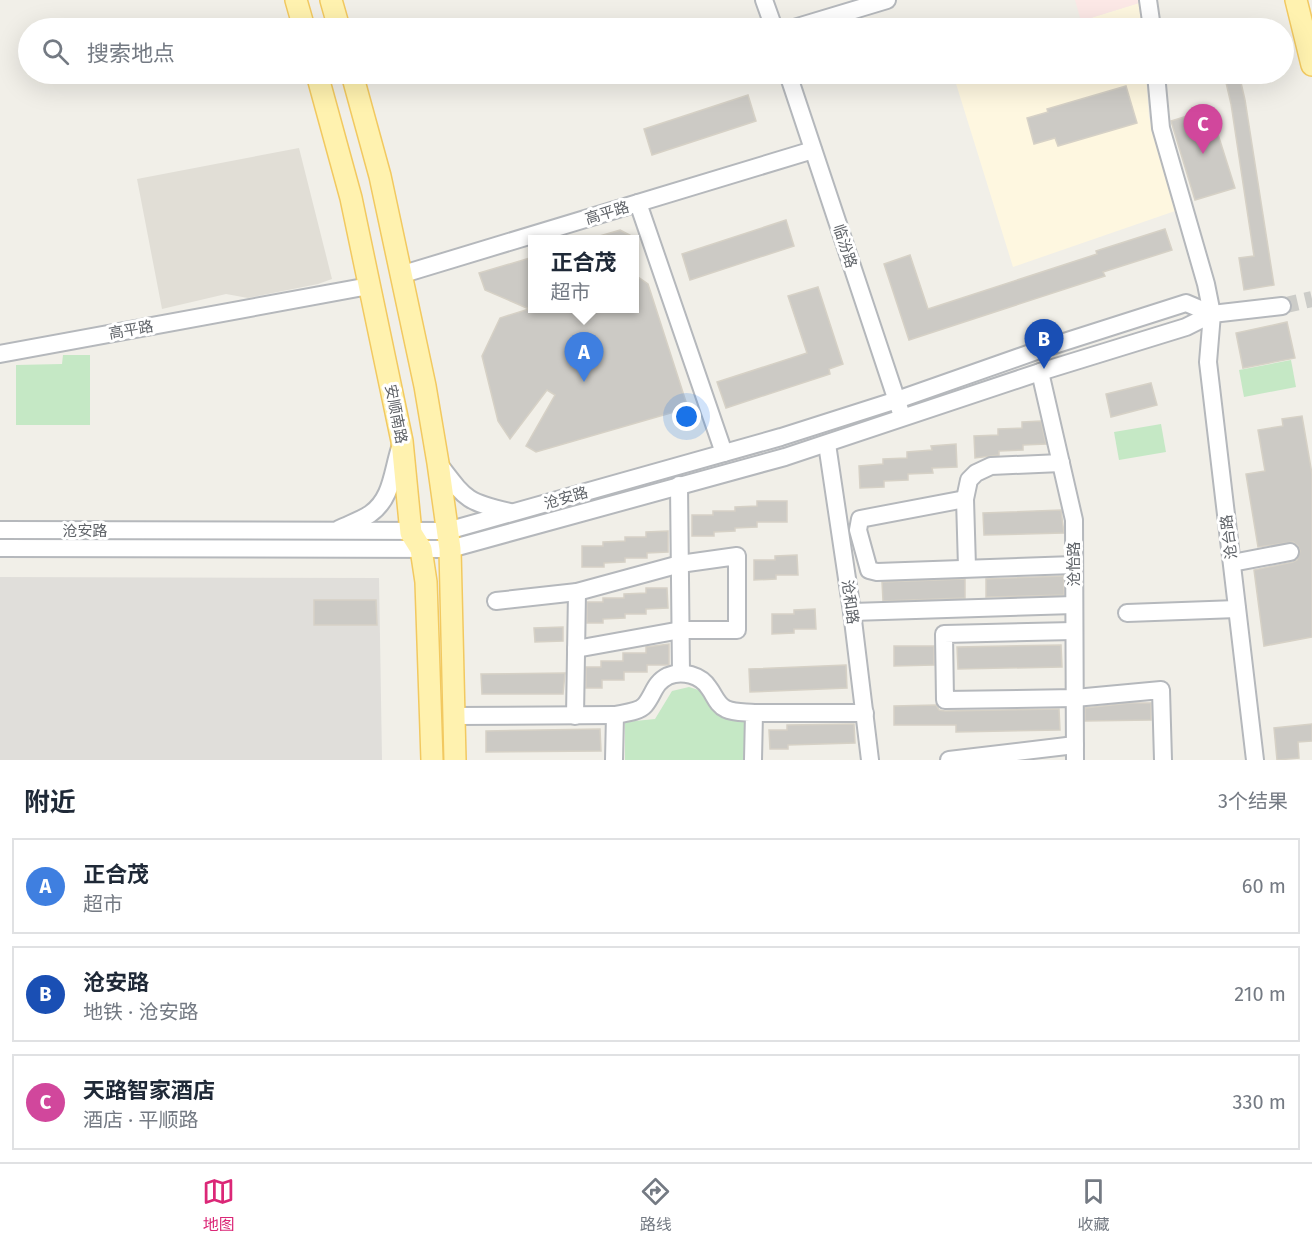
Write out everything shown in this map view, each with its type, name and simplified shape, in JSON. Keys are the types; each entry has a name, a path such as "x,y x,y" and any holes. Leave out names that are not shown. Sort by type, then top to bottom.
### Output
{"main road":[{"path":"296,0 301,18"},
{"path":"331,0 336,18"},
{"path":"1296,0 1312,66"},
{"name":"安顺南路","path":"319,84 351,198 402,441 416,541 426,582 432,760"},
{"path":"355,84 380,176 425,386 438,463 449,540 455,760"}],"street":[{"path":"764,0 770,18"},
{"path":"827,18 887,0"},
{"path":"1148,0 1151,18"},
{"name":"临汾路","path":"791,84 903,419"},
{"name":"沧台路","path":"1157,84 1161,128 1206,284 1212,314 1208,362 1255,760"},
{"name":"高平路","path":"532,235 813,150"},
{"path":"638,203 724,453"},
{"name":"高平路","path":"400,275 528,236"},
{"name":"高平路","path":"0,354 369,286"},
{"name":"沧安路","path":"449,540 514,513 724,453 897,400 1042,349 1186,303 1212,314"},
{"name":"沧安路","path":"0,530 334,532 416,541 449,540 679,486 827,444 1040,372 1186,327 1212,314 1282,306"},
{"name":"沧怡路","path":"1040,372 1074,520 1075,752"},
{"path":"334,532 369,515 381,505 391,484 394,464 402,441"},
{"name":"沧和路","path":"827,444 852,612 870,760"},
{"path":"438,463 460,492 470,500 514,513"},
{"path":"967,567 965,499 969,480 984,468 1061,463"},
{"path":"679,486 681,674"},
{"path":"965,499 860,519 858,530 867,566 872,572 1074,565"},
{"path":"0,548 416,541"},
{"path":"1232,563 1290,552"},
{"path":"496,601 577,592 680,564 737,556 737,630 681,630 576,649"},
{"path":"575,716 577,592"},
{"path":"852,612 1074,605"},
{"path":"1127,613 1237,609"},
{"path":"1074,631 944,634 945,700 1075,698 1161,690 1163,760"},
{"path":"454,716 615,716 639,709 645,705 661,680 667,676 681,674 701,679 711,690 718,703 727,710 754,713 865,713"},
{"path":"753,760 754,713"},
{"path":"614,760 615,716"},
{"path":"949,760 1075,752"}],"shaded area":[{"path":"1075,0 1138,0 1139,3 1091,18 1080,18"},
{"path":"1139,3 1141,18 1091,18"},
{"path":"956,84 1147,84 1149,117 1178,210 1013,267"},
{"path":"299,148 332,279 248,298 226,294 162,309 137,179"},
{"path":"0,577 379,578 382,760 0,760"}],"green space":[{"path":"63,355 90,355 90,425 16,425 16,365 62,364"},
{"path":"1291,360 1296,387 1244,397 1239,370"},
{"path":"1161,424 1166,452 1119,460 1114,432"},
{"path":"689,687 708,693 719,716 747,722 748,760 625,760 625,722 655,719 672,691"}],"building":[{"path":"1226,84 1241,84 1274,285 1244,290 1239,258 1254,256"},
{"path":"1126,86 1137,123 1058,146 1055,138 1034,144 1027,118 1048,112 1047,109"},
{"path":"748,95 756,121 652,155 644,129"},
{"path":"1210,109 1235,188 1195,200 1171,121"},
{"path":"786,220 794,246 690,280 682,254"},
{"path":"1165,229 1172,250 1103,272 1105,276 909,340 884,264 910,255 928,309 1097,254 1096,251"},
{"path":"620,230 630,235 603,235"},
{"path":"528,258 528,309 485,290 479,273"},
{"path":"639,278 648,284 688,408 536,452 526,446 555,395 547,390 510,439 498,421 482,356 500,318 528,309 528,313 639,313"},
{"path":"818,287 843,364 829,369 830,374 726,408 717,382 807,353 788,296"},
{"path":"1287,322 1295,358 1243,368 1236,333"},
{"path":"1151,383 1157,405 1111,417 1106,394"},
{"path":"1302,416 1312,474 1312,637 1264,646 1254,570 1293,562 1297,560 1300,551 1293,542 1258,547 1246,474 1265,471 1258,430 1283,426 1282,419"},
{"path":"1041,421 1046,444 1023,445 1023,450 999,451 999,455 975,458 974,436 998,435 998,429 1022,428 1022,422"},
{"path":"956,444 957,467 932,468 933,473 908,474 908,480 884,481 884,487 860,488 859,466 883,464 883,459 907,458 907,452 932,450 931,446"},
{"path":"757,501 787,501 787,522 757,522 757,527 714,532 714,536 692,536 692,515 713,515 713,511 735,511 735,507 757,506"},
{"path":"1061,510 1064,533 984,535 983,513"},
{"path":"668,531 668,552 647,553 647,558 625,558 625,562 604,563 604,567 582,567 582,546 603,546 603,542 625,541 625,537 646,537 646,532"},
{"path":"797,555 798,575 776,575 776,579 754,580 754,560 775,560 775,556"},
{"path":"1064,576 1064,595 986,597 986,579"},
{"path":"965,579 965,598 883,601 882,582"},
{"path":"646,588 667,588 668,608 646,609 646,614 625,614 625,618 603,619 603,623 587,623 587,602 603,602 603,598 624,598 624,594 646,593"},
{"path":"314,600 376,600 377,625 314,625"},
{"path":"815,609 816,629 794,629 794,633 772,634 772,614 794,614 794,610"},
{"path":"563,627 563,641 535,642 534,628"},
{"path":"669,644 669,665 647,665 647,672 624,672 624,680 602,680 602,688 586,688 586,667 601,667 601,661 623,661 623,653 646,653 646,647"},
{"path":"1061,645 1062,667 958,669 957,647"},
{"path":"894,646 934,646 934,665 894,666"},
{"path":"846,665 847,688 750,692 749,669"},
{"path":"565,673 563,694 482,694 481,674"},
{"path":"1151,703 1151,720 1085,721 1085,708"},
{"path":"936,705 939,710 945,711 1059,709 1060,730 956,732 956,725 894,725 894,706"},
{"path":"854,724 855,743 788,745 788,749 770,749 769,730 787,730 787,725"},
{"path":"1312,724 1312,741 1298,742 1299,758 1277,760 1274,728"},
{"path":"600,729 601,751 486,752 486,731"}],"tunnel":[{"path":"1282,306 1312,299"}],"place":[{"name":"天路智家酒店","path":"1203,154"},
{"name":"沧安路","path":"1044,369"},
{"name":"正合茂","path":"584,382"}]}
